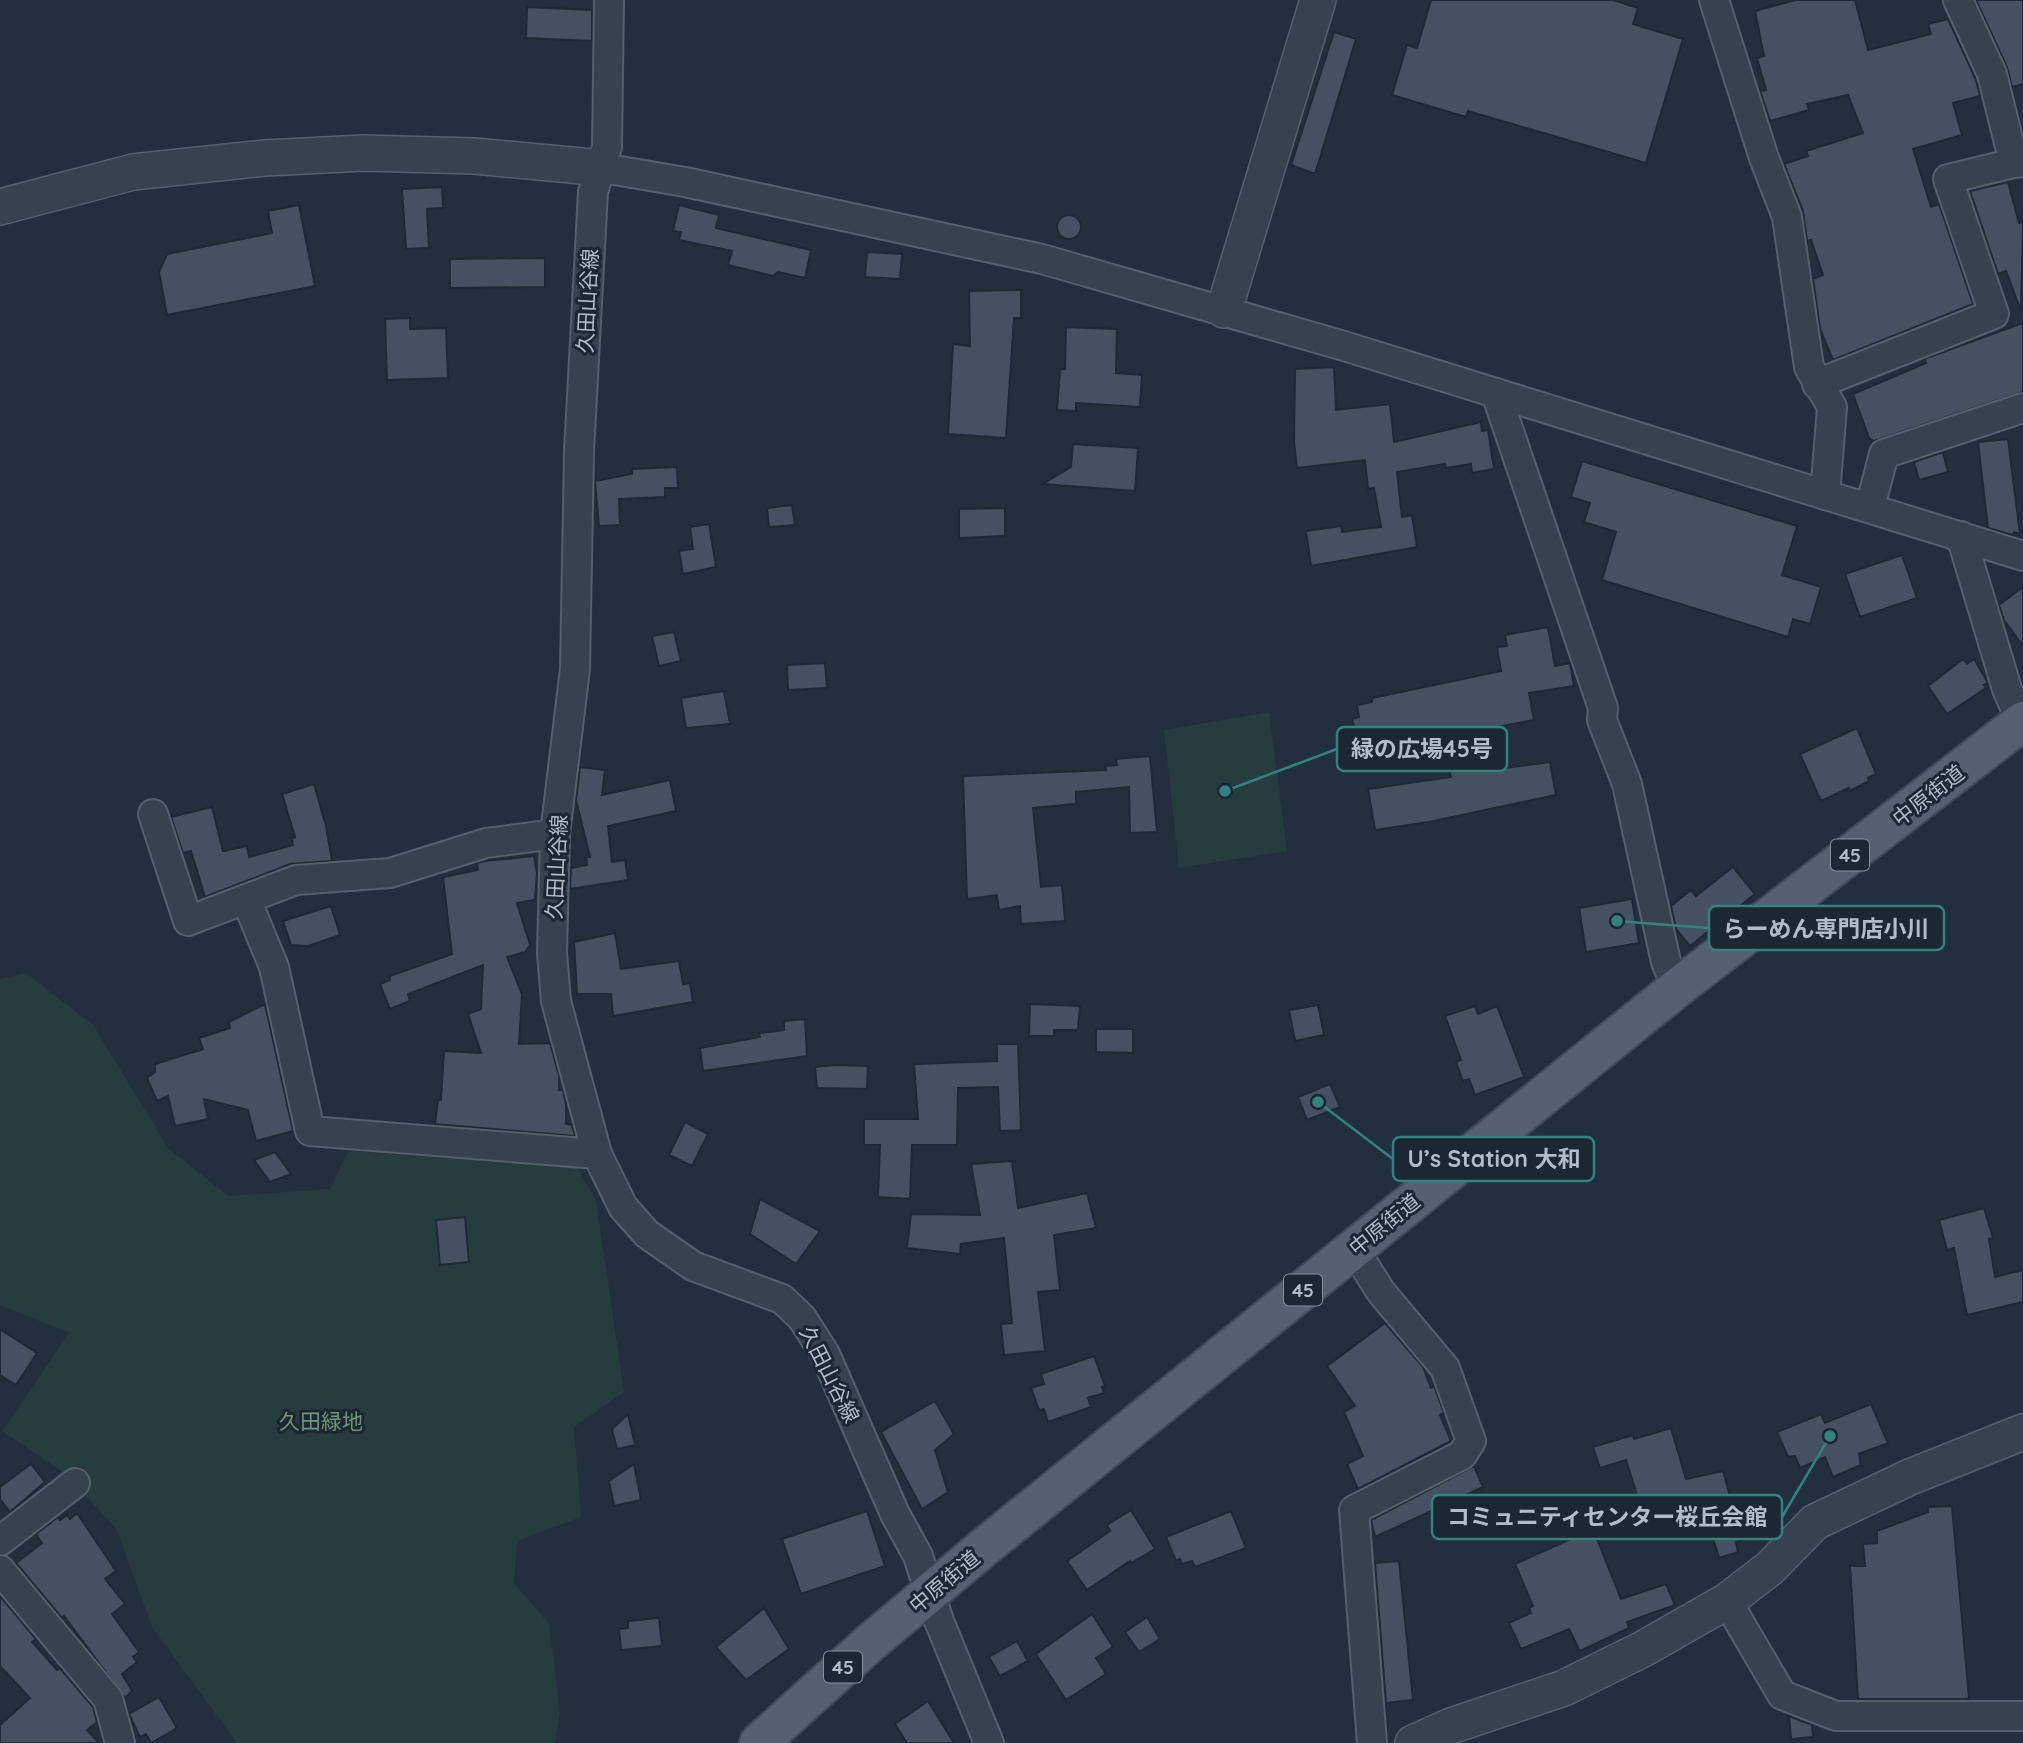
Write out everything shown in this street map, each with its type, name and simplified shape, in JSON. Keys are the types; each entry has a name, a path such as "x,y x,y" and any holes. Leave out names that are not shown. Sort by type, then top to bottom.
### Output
{"main road":[{"name":"中原街道","path":"759,1743 929,1592 1676,988 2022,723"}],"street":[{"name":"久田山谷線","path":"609,0 607,147 603,168 593,191 579,452 575,670 555,834 552,953 556,1001 597,1154 624,1207 647,1234 693,1266 782,1299 802,1318 825,1354 895,1514 918,1556 929,1592 989,1743"},
{"path":"1224,310 1318,0"},
{"path":"1714,0 1764,158 1787,217 1800,317 1810,368 1832,407 1825,495"},
{"path":"1817,384 1994,314 1948,179 2019,162 1992,74 1958,0"},
{"path":"0,207 133,172 265,158 364,153 432,155 603,168 685,182 1042,259 1224,310 2023,556"},
{"path":"1496,393 1603,708 1602,720 1627,784 1666,962 1676,988"},
{"path":"1870,508 1884,454 2023,408"},
{"path":"1961,536 2007,689 2022,723"},
{"path":"153,814 188,921 296,880 390,873 486,843 555,834"},
{"path":"246,898 274,967 310,1131 597,1154"},
{"path":"1354,1249 1381,1292 1446,1368 1471,1441 1462,1455 1354,1510 1372,1743"},
{"path":"1413,1743 1451,1726 1563,1688 1643,1650 1727,1601 1770,1568 1815,1522 1910,1477 2023,1432"},
{"path":"0,1541 75,1483"},
{"path":"0,1570 108,1699 120,1743"},
{"path":"1727,1601 1782,1695 1836,1716 2023,1716"}],"green space":[{"path":"1269,712 1287,851 1179,868 1164,730"},
{"name":"久田緑地","path":"26,973 93,1025 169,1149 228,1196 330,1189 348,1151 577,1167 596,1201 624,1392 574,1427 581,1517 517,1541 514,1583 549,1624 560,1712 555,1743 237,1743 152,1627 116,1528 64,1473 2,1431 69,1333 0,1305 0,979"}],"building":[{"path":"1431,0 1613,0 1638,8 1633,24 1683,39 1646,163 1468,111 1466,117 1392,95 1407,45 1417,48"},
{"path":"1795,0 1855,0 1868,50 1931,34 1928,24 1948,19 1976,80 1980,96 1953,103 1962,135 1913,149 1931,207 1939,204 1973,304 1833,360 1820,329 1813,279 1823,275 1811,240 1807,241 1803,211 1784,164 1808,156 1806,151 1863,133 1848,95 1807,104 1809,110 1770,121 1760,91 1766,90 1757,58 1764,56 1755,11"},
{"path":"1976,0 2023,0 2023,84 2012,87 2007,67"},
{"path":"527,7 592,10 592,41 526,38"},
{"path":"1334,32 1356,39 1315,174 1291,165"},
{"path":"2008,182 2019,223 2023,222 2021,311 2006,271 1998,274 1970,191"},
{"path":"442,187 443,208 427,209 429,248 406,249 402,189"},
{"path":"299,205 315,286 167,315 159,272 167,254 272,233 268,211"},
{"path":"679,205 719,215 716,228 811,250 805,278 778,272 773,276 728,265 732,251 679,240 681,232 673,231"},
{"path":"1069,215 1078,218 1081,227 1078,236 1069,239 1060,236 1057,227 1060,218"},
{"path":"867,252 902,254 900,279 865,277"},
{"path":"545,258 545,287 450,288 450,259"},
{"path":"1021,290 1021,318 1014,318 1006,438 948,434 953,344 970,346 969,291"},
{"path":"410,318 410,329 446,328 448,378 387,380 385,319"},
{"path":"2023,323 2023,392 1874,441 1869,438 1853,394 1926,363 1924,359"},
{"path":"1066,327 1117,329 1116,373 1142,375 1140,407 1076,403 1076,411 1057,410 1060,369 1065,369"},
{"path":"1334,367 1336,410 1390,404 1394,442 1481,422 1482,431 1488,430 1494,469 1472,473 1471,464 1446,468 1445,464 1397,472 1402,517 1412,515 1417,547 1311,566 1306,531 1341,526 1342,532 1381,527 1374,488 1368,489 1365,460 1297,468 1294,442 1295,369"},
{"path":"2008,439 2020,534 2014,532 2013,535 1988,528 1978,442"},
{"path":"1073,444 1138,448 1135,491 1043,484 1071,467"},
{"path":"1943,452 1948,472 1919,480 1914,462"},
{"path":"1582,461 1797,526 1782,575 1821,587 1810,624 1793,619 1788,637 1602,580 1616,532 1584,522 1590,503 1571,497"},
{"path":"677,467 678,488 665,488 665,497 619,499 620,525 599,526 595,481 632,474 632,469"},
{"path":"792,505 795,525 769,527 767,508"},
{"path":"1005,508 1005,536 959,538 959,509"},
{"path":"709,524 716,567 683,574 679,551 693,549 690,527"},
{"path":"1902,555 1917,598 1860,617 1845,574"},
{"path":"2023,587 2023,646 2004,620 1999,605"},
{"path":"1548,627 1555,666 1570,663 1574,686 1529,693 1534,720 1476,731 1482,771 1550,762 1556,795 1429,822 1375,830 1368,789 1451,777 1444,738 1361,752 1352,719 1359,717 1357,705 1372,702 1372,698 1501,671 1497,647 1507,646 1505,635"},
{"path":"674,632 681,661 659,666 652,636"},
{"path":"1963,659 1967,664 1974,659 1988,683 1984,685 1986,688 1947,714 1928,686"},
{"path":"825,663 827,688 788,690 787,665"},
{"path":"724,691 730,724 686,728 681,698"},
{"path":"1857,728 1876,774 1850,791 1849,788 1821,801 1800,754"},
{"path":"1150,756 1157,832 1130,833 1129,787 1076,792 1076,804 1033,808 1041,887 1062,885 1065,921 1021,924 1020,906 999,910 997,895 967,899 963,776 1106,770 1105,766 1117,765 1116,759"},
{"path":"580,767 605,770 602,795 670,780 676,811 608,826 612,862 625,860 628,880 570,889 571,868 587,865 586,857 590,857 576,800"},
{"path":"314,784 326,826 332,861 290,864 205,897 191,851 183,853 171,817 212,807 223,851 247,846 249,857 293,845 292,838 295,837 282,794"},
{"path":"534,856 537,873 535,900 517,903 530,945 525,952 507,957 522,994 519,1044 550,1043 559,1075 559,1090 563,1090 566,1104 566,1124 572,1125 575,1136 435,1124 438,1100 441,1100 444,1051 481,1053 468,1014 481,1009 483,965 408,994 410,1001 390,1009 380,984 390,980 390,976 452,954 443,877 478,870 477,863 485,861"},
{"path":"1733,867 1755,894 1690,946 1676,929 1671,906 1691,890 1696,896"},
{"path":"1632,899 1639,943 1586,952 1579,908"},
{"path":"331,906 340,935 308,946 291,945 283,921"},
{"path":"615,933 621,969 679,961 683,984 690,983 693,1002 613,1016 611,994 577,994 574,942"},
{"path":"265,1004 293,1131 256,1141 248,1110 204,1099 208,1119 175,1126 168,1096 157,1101 147,1078 155,1072 155,1064 203,1049 199,1038 230,1028 229,1022"},
{"path":"1030,1004 1080,1006 1078,1030 1054,1030 1054,1036 1029,1036"},
{"path":"1318,1005 1324,1035 1295,1041 1289,1010"},
{"path":"1475,1006 1478,1014 1497,1006 1524,1077 1475,1095 1469,1079 1463,1081 1456,1062 1461,1060 1445,1016"},
{"path":"805,1019 807,1056 703,1071 700,1048 760,1037 759,1033 784,1030 784,1021"},
{"path":"1096,1029 1133,1029 1133,1053 1096,1052"},
{"path":"997,1044 1018,1044 1021,1130 1000,1131 998,1087 958,1088 957,1145 912,1145 910,1199 878,1197 880,1145 864,1145 864,1119 918,1119 914,1064 997,1061"},
{"path":"868,1066 867,1089 817,1088 815,1067"},
{"path":"1330,1084 1340,1107 1307,1120 1298,1097"},
{"path":"685,1122 708,1134 692,1166 669,1155"},
{"path":"275,1152 291,1174 270,1182 254,1160"},
{"path":"1012,1161 1018,1208 1087,1193 1096,1228 1054,1235 1060,1290 1038,1292 1045,1351 1004,1355 1001,1324 1012,1323 1004,1238 961,1244 960,1254 907,1248 911,1214 980,1215 971,1164"},
{"path":"760,1199 820,1231 796,1264 750,1234"},
{"path":"1984,1208 1993,1238 1989,1239 1995,1277 2023,1270 2023,1302 1967,1315 1954,1248 1947,1250 1939,1220"},
{"path":"465,1217 469,1262 440,1265 436,1220"},
{"path":"1385,1323 1423,1367 1431,1388 1434,1386 1444,1413 1440,1415 1451,1441 1358,1489 1347,1464 1363,1456 1344,1412 1355,1406 1327,1366"},
{"path":"0,1329 37,1353 16,1385 0,1375"},
{"path":"1094,1356 1105,1386 1102,1387 1104,1393 1088,1398 1091,1407 1048,1422 1044,1409 1039,1410 1031,1388 1044,1384 1041,1374"},
{"path":"935,1401 954,1434 935,1450 948,1492 922,1509 881,1432"},
{"path":"1871,1404 1888,1443 1859,1454 1861,1465 1833,1477 1825,1457 1800,1468 1795,1456 1788,1457 1777,1432 1821,1414 1825,1423"},
{"path":"628,1414 635,1445 617,1449 612,1429"},
{"path":"1671,1428 1686,1479 1723,1471 1742,1540 1736,1542 1738,1552 1719,1558 1706,1513 1620,1533 1612,1506 1638,1498 1626,1460 1600,1468 1593,1447 1633,1435 1634,1439"},
{"path":"31,1464 45,1482 10,1512 0,1499 0,1487"},
{"path":"634,1464 641,1500 614,1506 609,1481"},
{"path":"1474,1466 1483,1487 1375,1537 1371,1520"},
{"path":"1952,1506 1969,1699 1858,1699 1850,1566 1865,1566 1863,1544 1877,1543 1877,1531 1928,1512 1928,1507"},
{"path":"1131,1510 1155,1549 1131,1563 1130,1561 1087,1590 1067,1561 1110,1531 1107,1525"},
{"path":"867,1511 885,1566 801,1594 782,1539"},
{"path":"1231,1511 1246,1548 1195,1567 1192,1561 1182,1564 1180,1559 1176,1561 1166,1537"},
{"path":"77,1513 116,1571 105,1579 125,1604 112,1614 139,1652 133,1657 137,1662 122,1674 132,1691 125,1698 64,1616 62,1618 16,1563 42,1543 36,1534 58,1517 60,1520 67,1515 70,1519"},
{"path":"1593,1529 1621,1599 1666,1584 1675,1605 1627,1622 1629,1628 1580,1651 1569,1629 1521,1649 1509,1623 1531,1613 1529,1608 1533,1606 1515,1564"},
{"path":"1399,1561 1413,1700 1386,1703 1375,1563"},
{"path":"0,1596 36,1639 32,1642 57,1670 60,1668 93,1707 97,1722 87,1730 99,1743 0,1743 0,1725 30,1698 0,1666"},
{"path":"764,1608 789,1649 746,1680 716,1647"},
{"path":"1092,1614 1113,1647 1096,1658 1106,1674 1066,1700 1036,1654"},
{"path":"1147,1617 1160,1639 1139,1652 1125,1632"},
{"path":"659,1618 662,1646 621,1650 619,1629 628,1628 628,1621"},
{"path":"1017,1641 1028,1661 1000,1676 989,1657"},
{"path":"159,1697 177,1728 151,1743 146,1734 140,1737 129,1714"},
{"path":"928,1701 954,1743 907,1743 895,1724"},
{"path":"1789,1716 1812,1725 1813,1737 1791,1739"}],"place":[{"name":"緑の広場45号","path":"1225,791"},
{"name":"らーめん専門店小川","path":"1617,921"},
{"name":"U’s Station 大和","path":"1318,1102"},
{"name":"コミュニティセンター桜丘会館","path":"1830,1436"}]}
